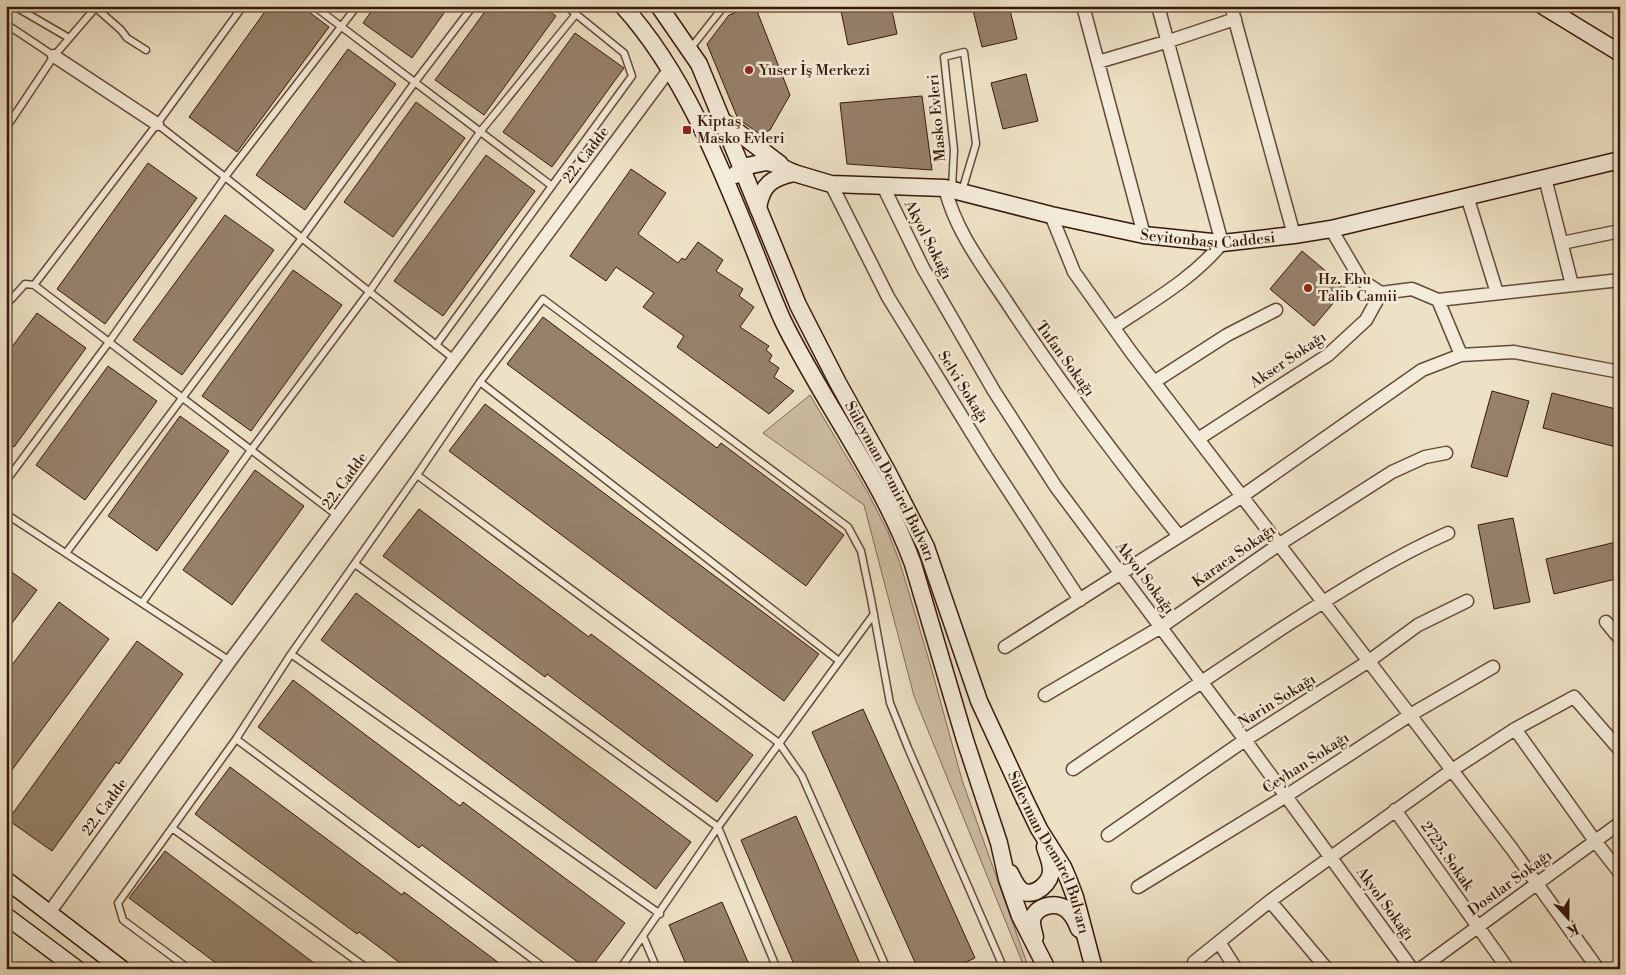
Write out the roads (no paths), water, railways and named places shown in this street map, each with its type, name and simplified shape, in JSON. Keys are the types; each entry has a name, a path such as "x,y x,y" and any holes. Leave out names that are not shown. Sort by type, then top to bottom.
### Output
{"main road":[{"name":"Süleyman Demirel Bulvarı","path":"622,6 636,21 669,70 710,143 783,320 880,492 905,542 965,740 999,843 1013,898 1045,964"},
{"name":"Süleyman Demirel Bulvarı","path":"658,6 699,64 798,305 926,547 979,701 1007,765 1039,829 1060,861 1069,881 1094,969"},
{"path":"1542,6 1620,53"},
{"name":"Seyitonbaşı Caddesi","path":"723,120 767,155 794,173"},
{"name":"Seyitonbaşı Caddesi","path":"727,182 742,168 766,162 831,184 953,189 1051,215 1144,235 1222,242 1294,235 1331,229 1620,160"},
{"path":"758,208 760,196 774,178 794,173"},
{"path":"999,843 1012,878 1018,888 1024,892 1042,889 1049,880 1051,871 1039,829"},
{"path":"6,880 122,969"},
{"path":"1045,964 1032,923 1038,910 1045,906 1057,906 1072,915 1088,946"},
{"path":"7,916 76,969"}],"street":[{"path":"1083,6 1144,235"},
{"path":"1114,327 1210,259 1222,242 1158,6"},
{"path":"1231,6 1294,235"},
{"path":"1098,62 1235,19"},
{"path":"54,56 157,124"},
{"name":"22. Cadde","path":"49,913 230,661 669,70"},
{"path":"1545,178 1572,285"},
{"name":"Selvi Sokağı","path":"831,184 888,297 986,456 1080,600"},
{"name":"Akyol Sokağı","path":"883,186 923,268 994,391 1056,487 1202,681 1412,969"},
{"name":"Tufan Sokağı","path":"953,189 953,216 1028,336 1119,461 1179,536"},
{"path":"1467,196 1498,293"},
{"path":"1051,215 1074,272 1241,497 1452,770 1598,969"},
{"path":"1331,229 1361,280 1381,293 1412,288 1438,300 1620,280"},
{"path":"1562,243 1620,231"},
{"name":"Akser Sokağı","path":"1198,439 1328,356 1366,320 1381,293"},
{"path":"1438,300 1461,355"},
{"path":"1154,382 1227,335 1276,310"},
{"path":"1005,647 1241,497 1422,370 1461,355 1514,352 1620,372"},
{"name":"Karaca Sokağı","path":"1045,695 1161,627 1278,545 1392,472 1425,457 1446,453"},
{"path":"1073,769 1202,681 1323,602 1417,547 1448,533"},
{"name":"Narin Sokağı","path":"1108,835 1245,740 1369,661 1418,625 1467,601"},
{"path":"1606,622 1620,639"},
{"name":"Ceyhan Sokağı","path":"1138,887 1286,796 1410,715 1492,668"},
{"path":"1194,962 1330,856 1452,770 1516,729 1574,697 1620,750"},
{"path":"1516,729 1595,841 1620,873"},
{"name":"2725. Sokak","path":"1395,810 1508,969"},
{"name":"Dostlar Sokağı","path":"1420,969 1620,823"},
{"path":"1270,901 1326,969"},
{"path":"1219,942 1236,969"}],"lane":[{"path":"14,6 70,38"},
{"path":"34,285 157,124 243,6"},
{"path":"314,6 552,186"},
{"path":"6,481 108,342 225,176 357,6"},
{"path":"66,553 302,238 415,82 474,6"},
{"path":"436,345 632,76 624,53 566,6"},
{"path":"689,50 724,6"},
{"path":"6,128 54,56 97,7 136,46 146,50"},
{"path":"142,603 251,450 369,292 480,132 576,14"},
{"path":"6,24 54,56"},
{"name":"Masko Evleri","path":"964,52 976,144 953,189 954,150 944,57 964,52"},
{"path":"157,124 454,359"},
{"path":"6,305 25,284 34,285 338,516"},
{"path":"189,969 123,920 118,903 236,739 291,654 418,474 480,382 543,299 848,527 861,551 890,703 1004,969"},
{"path":"480,382 840,661"},
{"path":"418,474 779,743 802,776 887,969"},
{"path":"6,514 230,661"},
{"path":"355,564 718,827 777,969"},
{"path":"620,969 660,914 718,827 874,614"},
{"path":"291,654 660,914"},
{"path":"236,739 546,969"},
{"path":"172,828 368,969"},
{"path":"643,936 657,969"}],"place":[{"name":"Yuser İş Merkezi","path":"749,70"},
{"name":"Kiptaş Masko Evleri","path":"687,130"},
{"name":"Hz. Ebu Talib Camii","path":"1308,288"}]}
